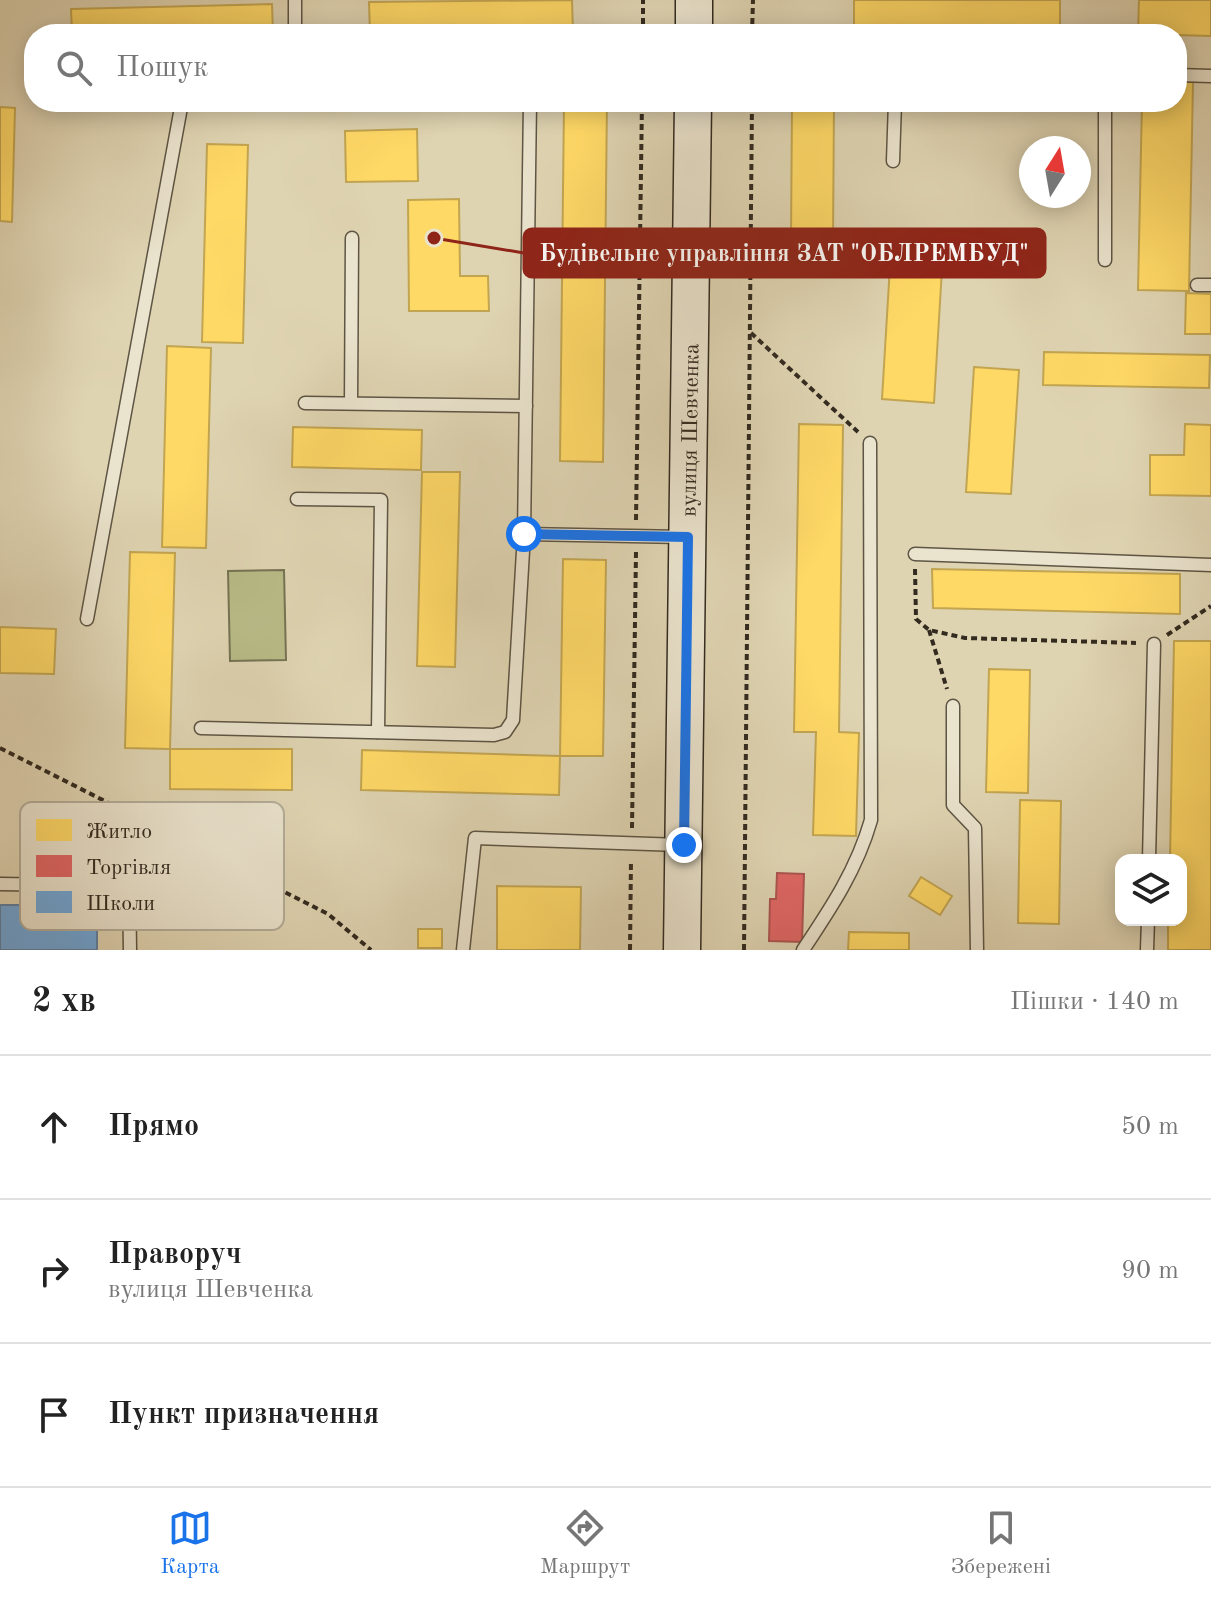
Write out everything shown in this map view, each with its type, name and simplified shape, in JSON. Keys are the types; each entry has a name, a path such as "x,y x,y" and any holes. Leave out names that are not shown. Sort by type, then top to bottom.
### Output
{"street":[{"path":"694,0 694,24"},
{"name":"вулиця Шевченка","path":"682,950 693,112"}],"lane":[{"path":"295,0 295,24"},
{"path":"1187,75 1211,76"},
{"path":"87,619 180,112"},
{"path":"201,728 494,735 505,732 513,720 524,534 530,112"},
{"path":"893,161 895,112"},
{"path":"1105,112 1105,260"},
{"path":"351,403 352,238"},
{"path":"1197,285 1211,285"},
{"path":"305,403 526,406"},
{"path":"803,950 842,892 863,847 871,820 870,443"},
{"path":"297,499 381,500 378,732"},
{"path":"524,534 688,537"},
{"path":"915,554 1211,565"},
{"path":"1149,854 1154,644"},
{"path":"953,706 953,805 975,828 977,950"},
{"path":"463,950 475,838 684,845"},
{"path":"0,884 20,884"},
{"path":"1147,950 1148,926"},
{"path":"130,930 130,950"}],"path":[{"path":"643,0 643,24"},
{"path":"752,24 753,0"},
{"path":"744,950 752,112"},
{"path":"751,333 870,443"},
{"path":"915,554 916,619 929,630 965,638 1154,644 1211,606"},
{"path":"929,630 953,706"},
{"path":"0,748 107,802"},
{"path":"284,892 328,914 371,950"}],"green space":[{"path":"284,570 286,660 230,661 228,571"}],"building: Житло":[{"path":"572,0 573,24 370,24 369,2"},
{"path":"854,0 1060,0 1060,24 854,24"},
{"path":"1139,0 1211,0 1211,36 1187,35 1187,24 1138,24"},
{"path":"272,4 273,24 72,24 71,9"},
{"path":"1187,82 1193,82 1189,291 1138,290 1142,112 1187,112"},
{"path":"0,107 15,108 12,222 0,221"},
{"path":"564,112 607,112 603,462 560,461"},
{"path":"792,112 834,112 833,240 791,240"},
{"path":"417,129 418,181 346,182 345,131"},
{"path":"207,144 248,145 243,343 202,342"},
{"path":"459,199 460,276 488,276 489,311 409,311 408,200"},
{"path":"892,232 944,235 934,403 882,399"},
{"path":"1186,293 1211,294 1211,334 1185,334"},
{"path":"167,346 211,348 206,548 162,547"},
{"path":"1044,352 1210,355 1209,388 1043,385"},
{"path":"974,367 1019,370 1011,494 966,492"},
{"path":"799,424 843,425 839,732 859,733 856,836 813,835 816,732 794,732"},
{"path":"1185,424 1211,425 1211,496 1150,495 1150,455 1184,455"},
{"path":"293,427 422,430 421,470 292,467"},
{"path":"422,472 460,472 455,667 417,666"},
{"path":"130,552 175,553 170,749 125,748"},
{"path":"563,559 606,560 603,756 560,756"},
{"path":"932,569 1180,574 1180,614 933,608"},
{"path":"0,627 56,629 54,674 0,673"},
{"path":"1174,641 1211,641 1211,950 1168,950 1168,926 1187,926 1187,854 1170,854"},
{"path":"989,669 1030,670 1028,793 986,792"},
{"path":"170,749 292,749 292,790 170,789"},
{"path":"362,750 560,756 559,795 361,790"},
{"path":"1020,800 1061,801 1059,924 1018,923"},
{"path":"921,877 952,896 940,915 909,896"},
{"path":"497,886 581,887 580,950 497,950"},
{"path":"418,929 442,929 442,948 418,948"},
{"path":"849,932 909,933 909,950 848,950"}],"building: Торгівля":[{"path":"777,873 804,874 802,942 769,941 770,899 776,899"}],"building: Школи":[{"path":"0,905 20,905 20,930 97,930 97,950 0,950"}],"place":[{"name":"Будівельне управління ЗАТ \"ОБЛРЕМБУД\"","path":"434,238"}],"route":[{"path":"524,534 688,537 684,845"}]}
